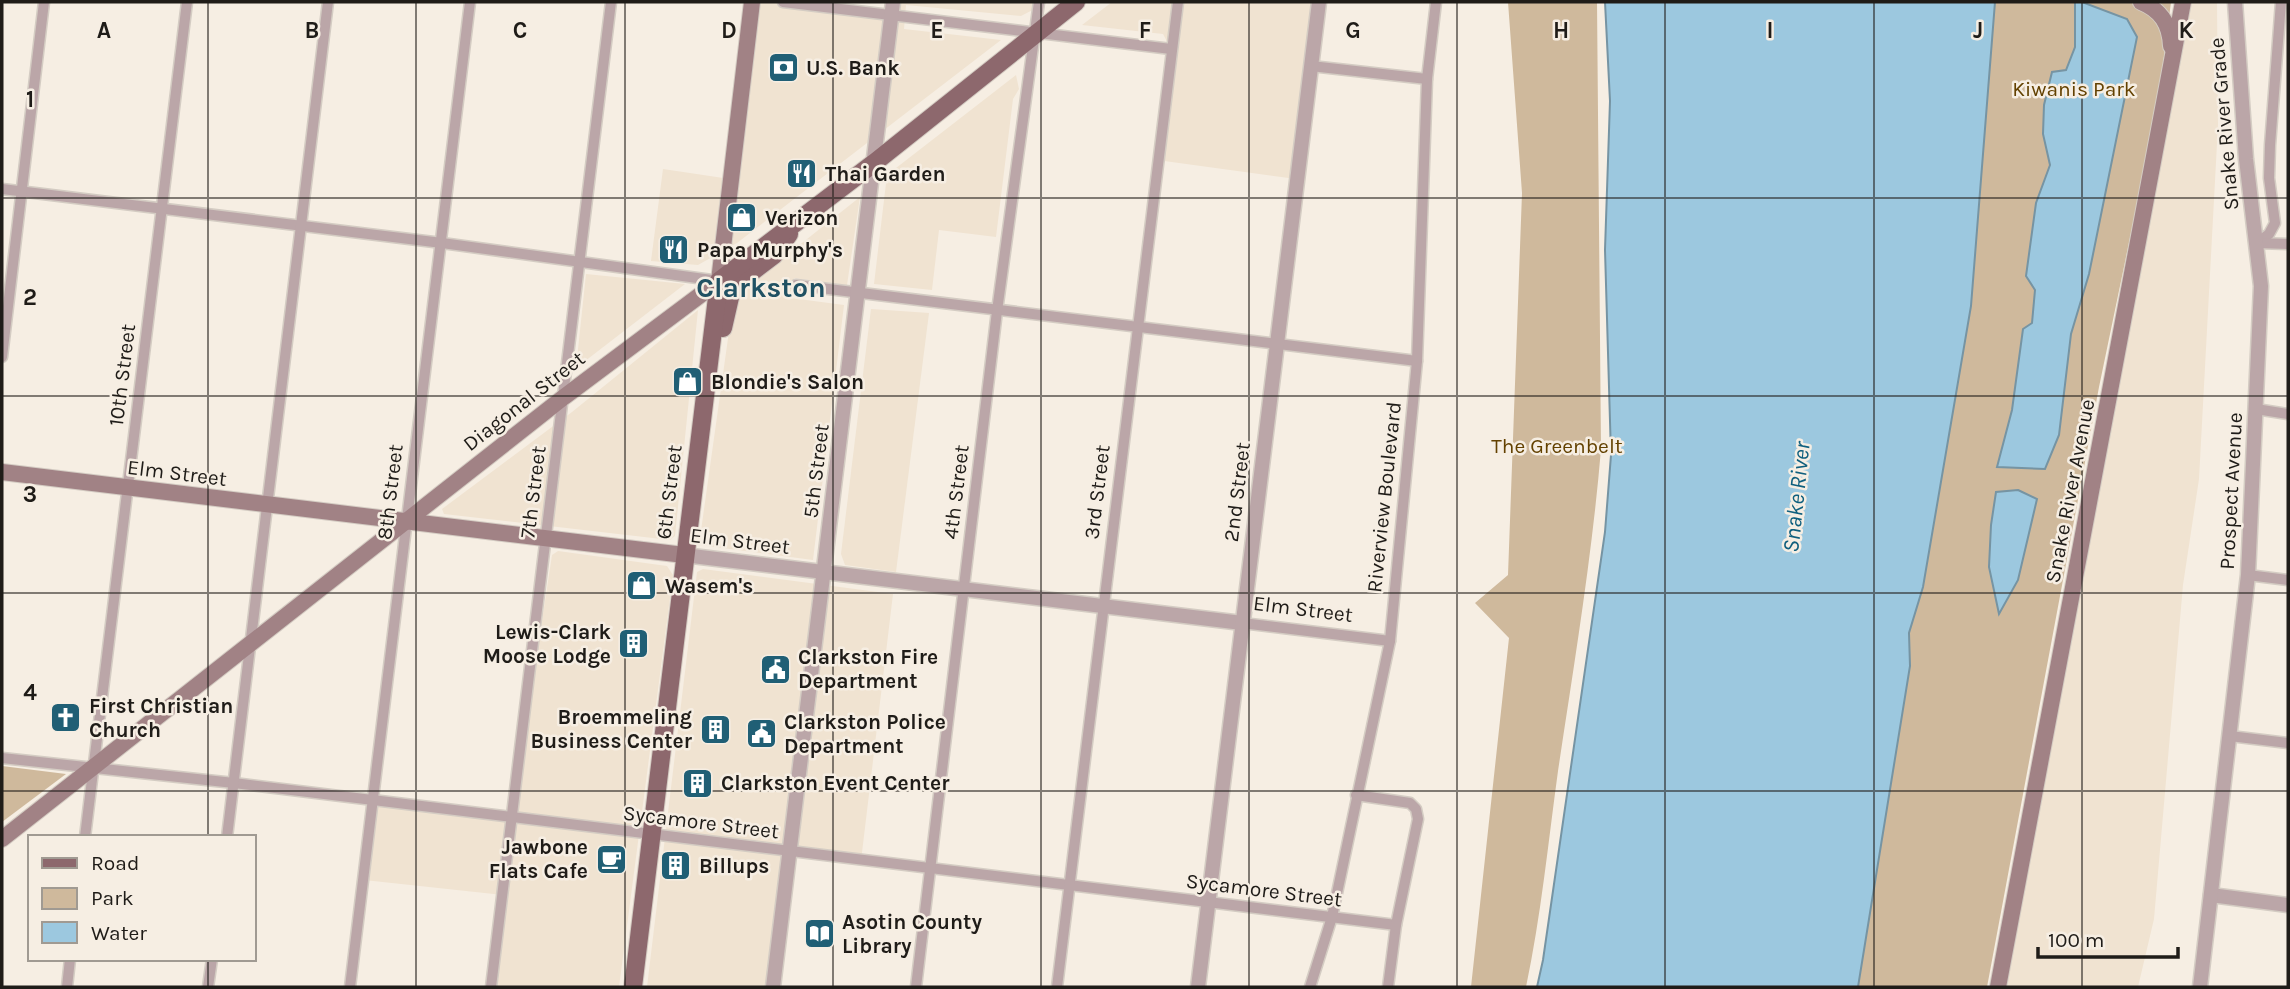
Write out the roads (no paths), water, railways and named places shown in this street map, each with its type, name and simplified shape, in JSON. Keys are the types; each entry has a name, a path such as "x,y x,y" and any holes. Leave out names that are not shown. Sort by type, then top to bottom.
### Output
{"main road":[{"name":"6th Street","path":"633,987 752,2"},
{"name":"Diagonal Street","path":"2,839 564,397 874,163 1076,2"},
{"path":"2141,2 2155,9 2164,20 2171,38 2171,60"},
{"name":"Snake River Avenue","path":"1998,987 2171,60 2179,3"},
{"path":"711,343 722,334 731,293 740,281 774,255 800,219"},
{"name":"Elm Street","path":"2,472 684,555"}],"street":[{"path":"2,356 44,2"},
{"name":"10th Street","path":"85,835 187,2"},
{"path":"227,835 328,2"},
{"name":"8th Street","path":"350,987 470,2"},
{"name":"7th Street","path":"491,987 611,2"},
{"path":"783,2 893,8 1035,33 1171,49"},
{"name":"4th Street","path":"916,987 997,311 1039,2"},
{"name":"3rd Street","path":"1057,987 1178,2"},
{"name":"2nd Street","path":"1198,987 1319,2"},
{"name":"Riverview Boulevard","path":"1310,987 1332,917 1390,641 1417,361 1427,79 1436,2"},
{"name":"Snake River Grade","path":"2235,2 2246,159 2257,243"},
{"path":"2257,243 2269,234 2274,223 2269,178 2283,47 2281,2"},
{"name":"5th Street","path":"774,987 893,8"},
{"path":"1311,66 1427,79"},
{"path":"2,190 442,243 719,281"},
{"path":"2257,243 2288,244"},
{"name":"Prospect Avenue","path":"2200,987 2248,575 2261,286 2257,243"},
{"path":"796,285 1417,361"},
{"path":"2256,409 2288,414"},
{"name":"Elm Street","path":"684,555 1390,641"},
{"path":"2248,575 2288,580"},
{"path":"2231,736 2288,743"},
{"name":"Sycamore Street","path":"2,758 234,783 1396,925"},
{"path":"1356,795 1410,803 1416,809 1418,819 1396,925 1388,987"},
{"path":"2211,895 2288,905"},
{"path":"67,987 71,961"},
{"path":"208,987 212,961"}],"water":[{"name":"Snake River","path":"1605,2 1995,2 1971,306 1923,587 1909,633 1910,666 1858,987 1537,987 1605,532 1611,455 1605,250 1610,101"},
{"path":"2075,2 2082,2 2127,19 2137,37 2089,274 2071,334 2059,435 2045,469 1997,467 2012,410 2023,329 2032,323 2035,290 2026,276 2036,203 2050,165 2043,134 2044,105 2052,72 2066,70 2075,47"},
{"path":"2018,490 2037,499 2018,580 1999,614 1989,567 1996,492"}],"place":[{"name":"U.S. Bank","path":"783,68"},
{"name":"Thai Garden","path":"802,174"},
{"name":"Verizon","path":"742,218"},
{"name":"Papa Murphy's","path":"674,250"},
{"name":"Blondie's Salon","path":"688,382"},
{"name":"Wasem's","path":"642,586"},
{"name":"Lewis-Clark Moose Lodge","path":"634,644"},
{"name":"Clarkston Fire Department","path":"775,669"},
{"name":"First Christian Church","path":"66,718"},
{"name":"Broemmeling Business Center","path":"715,729"},
{"name":"Clarkston Police Department","path":"761,734"},
{"name":"Clarkston Event Center","path":"698,783"},
{"name":"Jawbone Flats Cafe","path":"611,859"},
{"name":"Billups","path":"676,866"},
{"name":"Asotin County Library","path":"819,934"}],"district":[{"name":"Clarkston","path":"761,287"}],"park label":[{"name":"Kiwanis Park","path":"2074,89"},
{"name":"The Greenbelt","path":"1557,446"}]}
